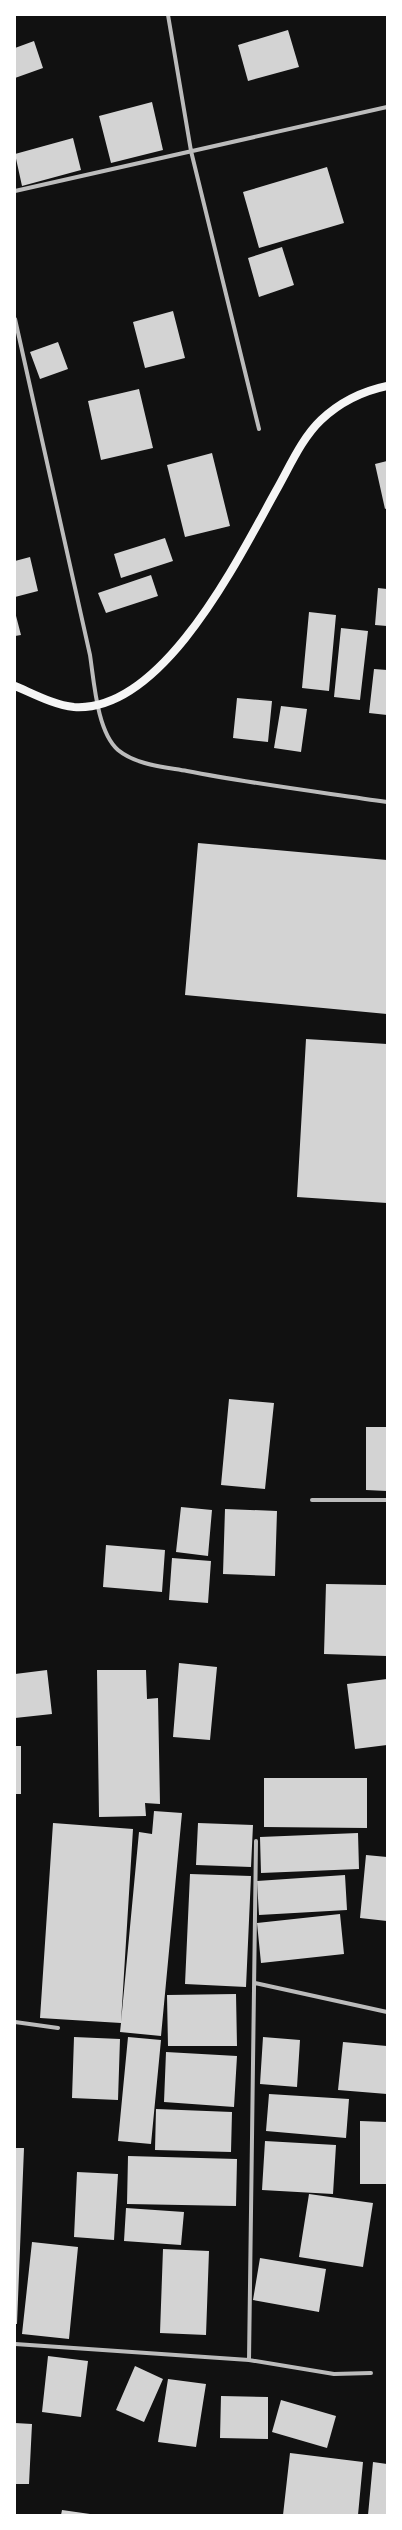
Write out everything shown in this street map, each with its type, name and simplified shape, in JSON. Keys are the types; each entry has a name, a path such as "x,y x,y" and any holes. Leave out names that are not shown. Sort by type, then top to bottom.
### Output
{"main road":[{"path":"15,686 51,702 75,707 98,705 114,700 149,678 198,620 225,580 298,451 320,421 350,399 387,386"}],"street":[{"path":"168,15 191,151 259,428"},
{"path":"15,191 387,107"},
{"path":"15,319 90,655 98,705 107,736 118,750 146,763 212,776 387,802"},
{"path":"312,1500 387,1500"},
{"path":"249,2360 256,1841"},
{"path":"255,1983 387,2012"},
{"path":"15,2022 58,2028"},
{"path":"15,2344 249,2360 334,2374 371,2373"}],"building":[{"path":"288,30 299,67 248,81 238,45"},
{"path":"34,41 43,68 15,78 15,48"},
{"path":"152,102 163,150 111,163 99,116"},
{"path":"73,138 81,170 22,186 15,154"},
{"path":"327,167 344,223 259,248 243,192"},
{"path":"282,247 294,285 259,297 248,258"},
{"path":"173,311 185,358 145,368 133,322"},
{"path":"58,342 68,369 40,379 30,352"},
{"path":"139,389 153,448 101,460 88,401"},
{"path":"212,453 230,526 185,537 167,465"},
{"path":"387,461 387,508 385,509 375,464"},
{"path":"165,538 173,561 121,578 114,554"},
{"path":"30,557 38,591 15,597 15,561"},
{"path":"151,575 158,596 106,613 98,593"},
{"path":"378,588 387,589 387,626 375,625"},
{"path":"15,612 21,635 15,636"},
{"path":"309,612 336,615 329,691 302,688"},
{"path":"341,628 368,631 360,700 334,697"},
{"path":"374,669 387,670 387,715 369,713"},
{"path":"237,698 272,701 268,742 233,738"},
{"path":"281,706 307,709 301,752 274,748"},
{"path":"198,843 387,860 387,1014 185,995"},
{"path":"306,1039 387,1044 387,1203 297,1197"},
{"path":"229,1399 274,1403 265,1489 221,1485"},
{"path":"366,1427 387,1427 387,1491 366,1490"},
{"path":"181,1507 212,1510 208,1556 176,1552"},
{"path":"225,1509 277,1511 275,1576 223,1574"},
{"path":"106,1545 165,1550 162,1592 103,1587"},
{"path":"172,1558 211,1561 208,1603 169,1600"},
{"path":"326,1584 387,1585 387,1656 324,1654"},
{"path":"179,1663 217,1667 210,1740 173,1737"},
{"path":"47,1670 52,1714 15,1718 15,1674"},
{"path":"97,1670 146,1670 147,1699 158,1698 160,1804 145,1803 146,1816 99,1817"},
{"path":"387,1679 387,1745 355,1749 347,1684"},
{"path":"15,1746 21,1746 21,1794 15,1794"},
{"path":"264,1778 367,1778 367,1828 264,1827"},
{"path":"154,1811 182,1813 161,2036 120,2032 121,2023 40,2018 53,1823 133,1829 121,2022 139,1832 152,1834"},
{"path":"198,1823 253,1825 251,1867 196,1865"},
{"path":"358,1833 359,1869 261,1873 260,1837"},
{"path":"366,1855 387,1857 387,1921 360,1918"},
{"path":"190,1874 251,1876 246,1987 185,1984"},
{"path":"345,1875 347,1910 259,1915 257,1881"},
{"path":"340,1914 344,1954 261,1963 257,1923"},
{"path":"236,1994 237,2046 168,2046 167,1995"},
{"path":"74,2037 120,2039 118,2100 72,2098"},
{"path":"128,2037 161,2040 151,2144 118,2141"},
{"path":"263,2037 300,2040 297,2087 260,2084"},
{"path":"343,2042 387,2046 387,2094 338,2090"},
{"path":"166,2052 237,2056 234,2107 164,2102"},
{"path":"269,2094 349,2099 346,2138 266,2131"},
{"path":"156,2109 232,2112 231,2152 155,2150"},
{"path":"360,2121 387,2122 387,2184 360,2184"},
{"path":"265,2141 336,2145 333,2194 262,2190"},
{"path":"15,2148 24,2148 17,2324 15,2324"},
{"path":"128,2156 237,2159 236,2206 127,2204"},
{"path":"77,2172 118,2174 114,2240 74,2237"},
{"path":"309,2194 373,2203 363,2267 299,2257"},
{"path":"126,2208 184,2212 181,2245 124,2241"},
{"path":"32,2242 78,2247 69,2339 22,2334"},
{"path":"163,2249 209,2251 206,2335 160,2333"},
{"path":"260,2258 326,2269 319,2312 253,2300"},
{"path":"48,2356 88,2361 81,2417 42,2412"},
{"path":"135,2366 163,2379 144,2422 116,2410"},
{"path":"168,2379 206,2384 196,2447 158,2442"},
{"path":"221,2396 268,2397 268,2439 220,2438"},
{"path":"281,2400 336,2416 327,2448 272,2432"},
{"path":"15,2423 32,2424 29,2484 15,2484"},
{"path":"290,2453 363,2462 358,2515 283,2515"},
{"path":"373,2462 387,2464 387,2515 368,2515"},
{"path":"62,2510 90,2514 90,2515 61,2515"}]}
